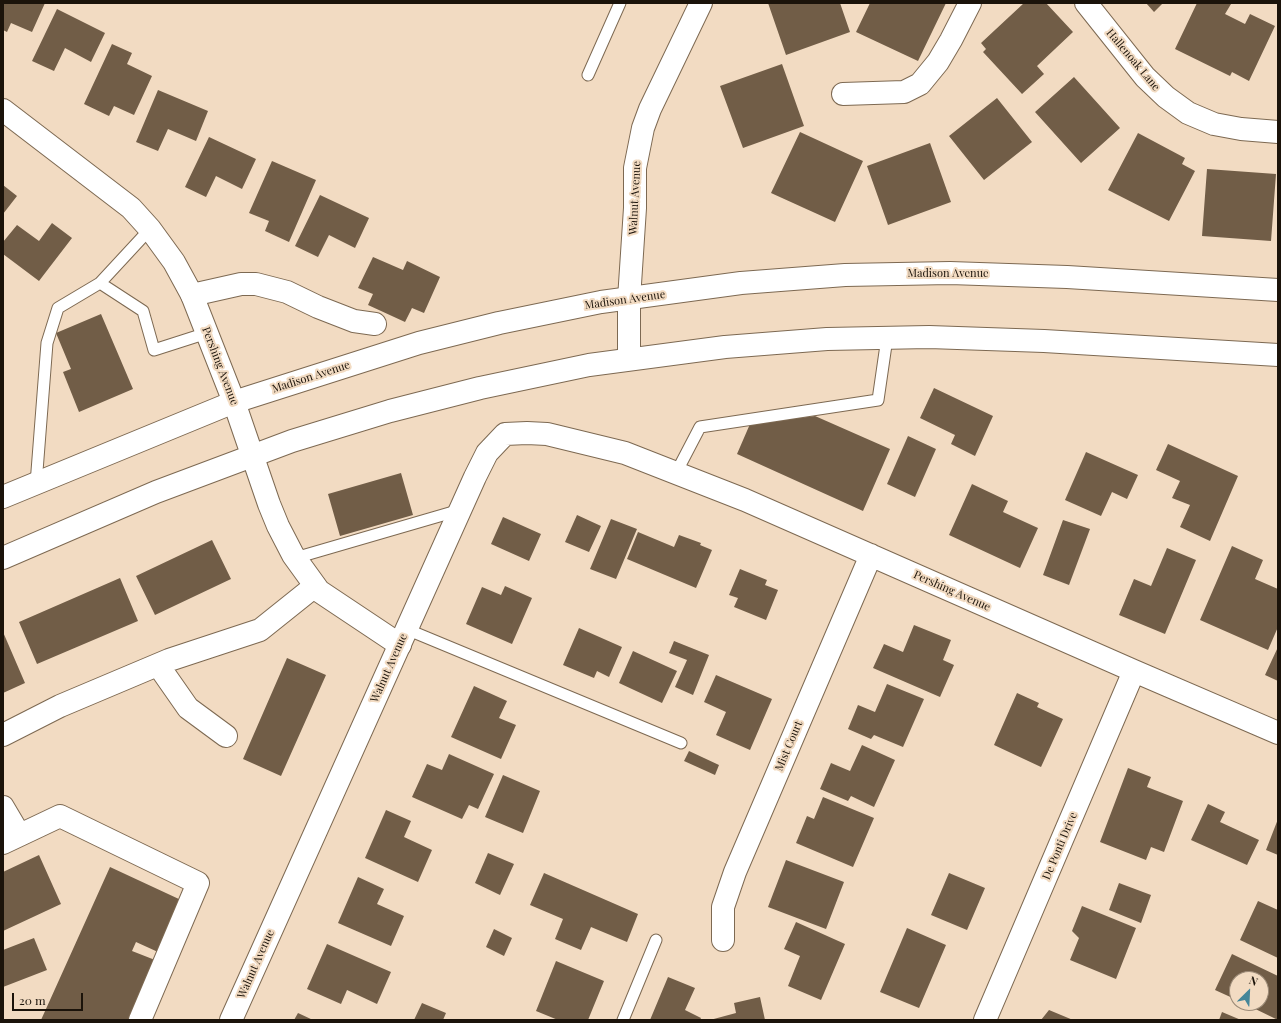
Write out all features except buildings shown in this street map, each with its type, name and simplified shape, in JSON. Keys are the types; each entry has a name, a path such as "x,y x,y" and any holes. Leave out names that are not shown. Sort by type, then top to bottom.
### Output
{"street":[{"name":"Walnut Avenue","path":"629,359 629,299 635,208 635,168 643,128 650,108 701,3"},
{"path":"843,94 904,92 920,84 938,62 970,3"},
{"name":"Hallenoak Lane","path":"1086,3 1145,77 1166,97 1188,112 1214,124 1241,129 1278,132"},
{"name":"Pershing Avenue","path":"3,110 131,208 150,229 174,262 192,294 234,402 278,526 295,558 319,591 403,637"},
{"name":"Madison Avenue","path":"3,497 234,402 419,343 499,323 601,302 741,283 845,275 943,273 1067,277 1278,290"},
{"path":"192,294 241,284 256,284 287,292 318,307 354,321 375,324"},
{"path":"3,558 156,492 292,441 398,409 480,388 590,365 725,347 827,339 929,337 1044,341 1278,355"},
{"name":"Walnut Avenue","path":"231,1020 460,510 487,454 505,434 527,433 547,434 625,453"},
{"name":"Pershing Avenue","path":"625,453 745,500 1278,733"},
{"name":"Mist Court","path":"723,940 723,907 735,872 871,555"},
{"path":"3,735 60,706 158,665 260,630 315,586"},
{"path":"158,665 188,708 226,736"},
{"name":"De Ponti Drive","path":"985,1020 1134,671"},
{"path":"3,807 11,839 60,816 198,883 140,1020"}],"lane":[{"path":"588,75 620,3"},
{"path":"36,484 47,343 58,308 100,283 150,229"},
{"path":"100,283 143,311 154,350 207,333"},
{"path":"676,473 700,427 878,400 886,338"},
{"path":"295,558 460,510"},
{"path":"403,637 681,743"},
{"path":"623,1020 656,940"}]}
